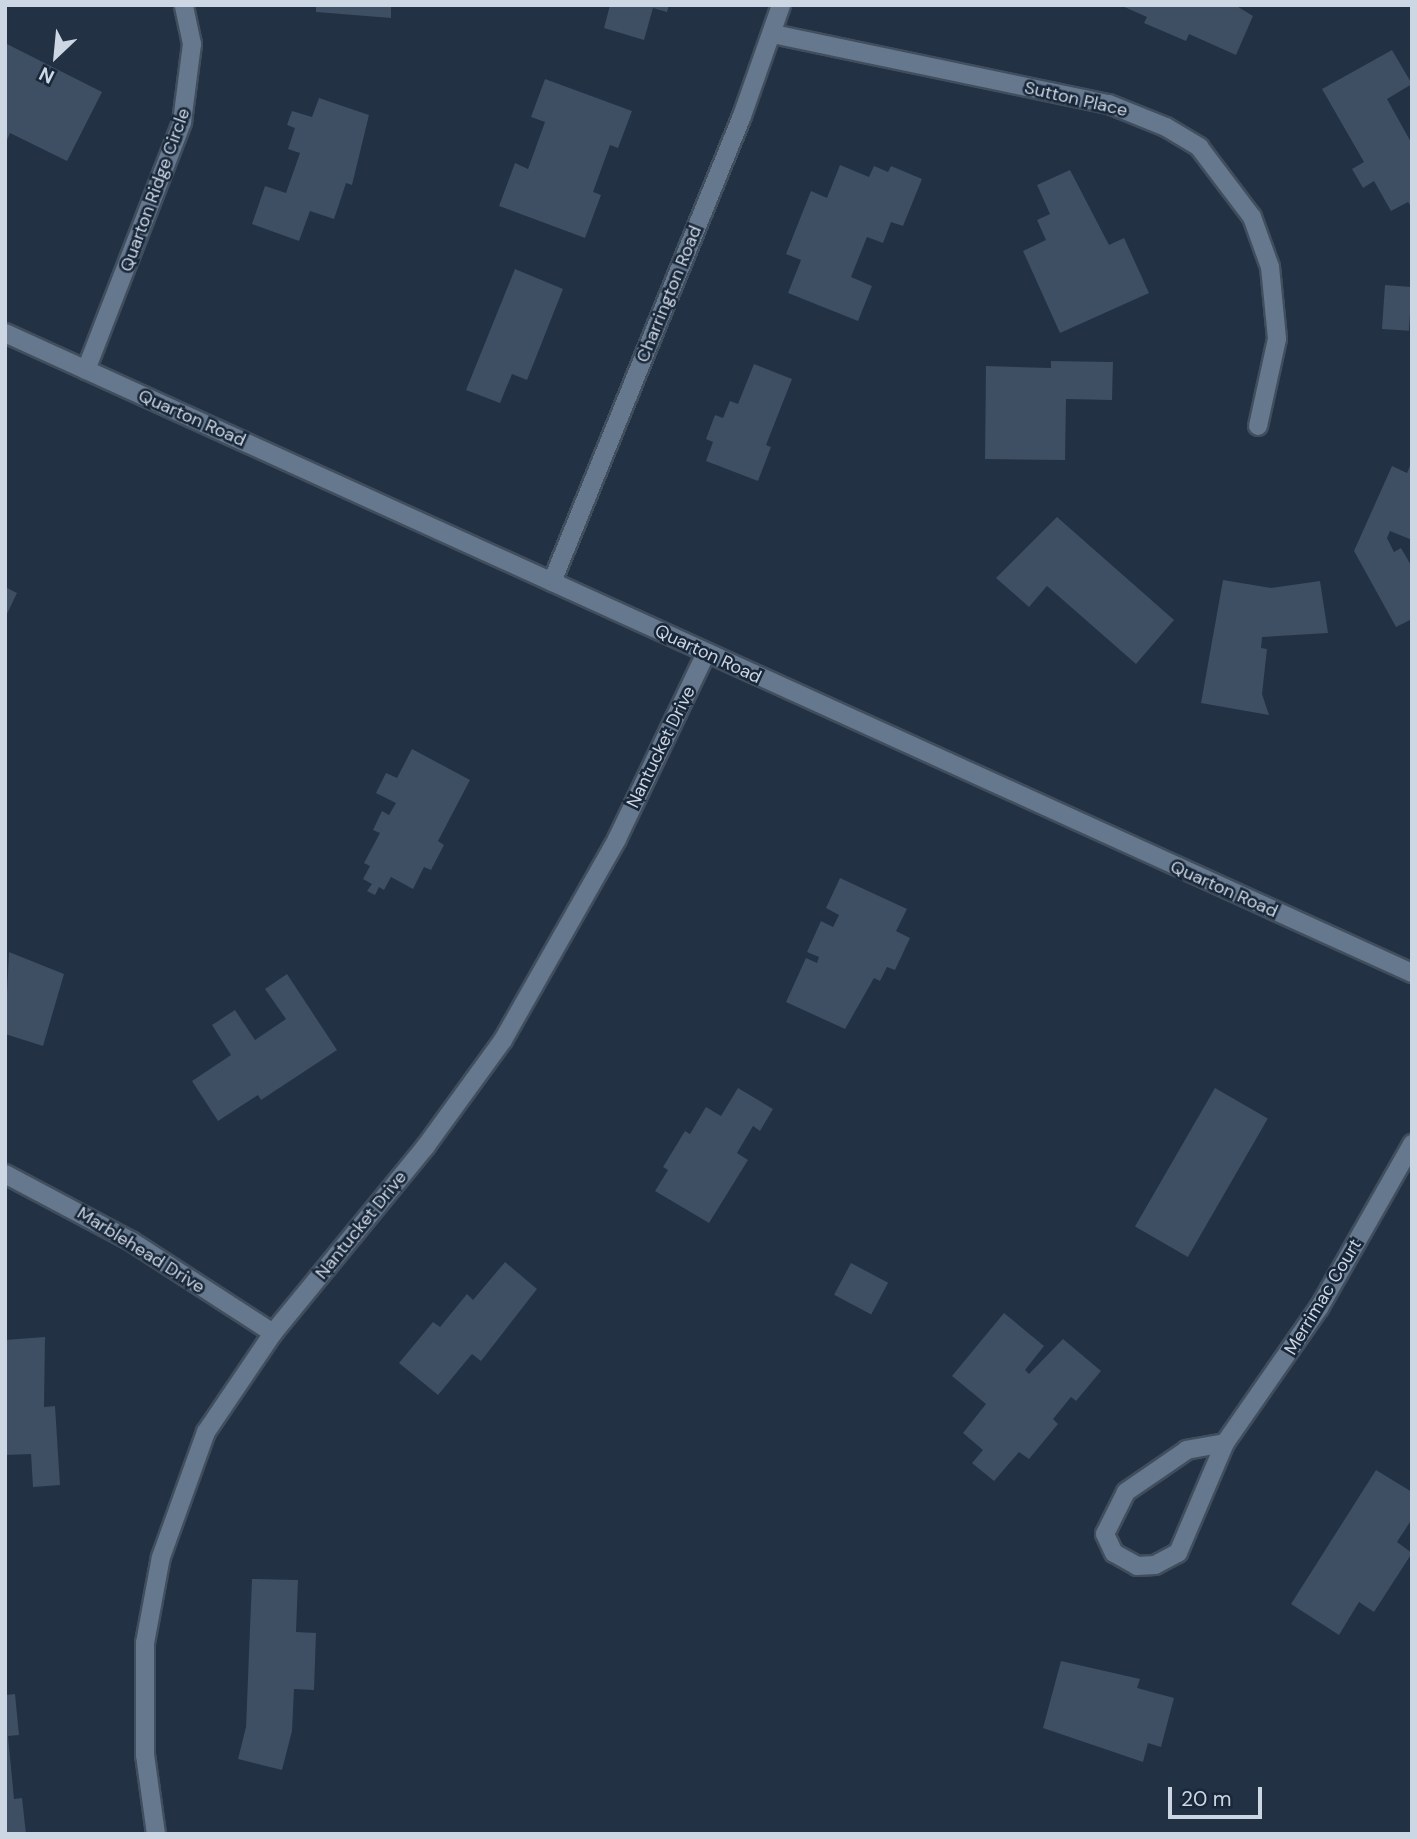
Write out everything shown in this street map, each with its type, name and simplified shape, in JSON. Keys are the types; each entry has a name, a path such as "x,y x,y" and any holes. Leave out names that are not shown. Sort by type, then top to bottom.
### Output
{"street":[{"name":"Quarton Ridge Circle","path":"86,370 182,122 192,44 184,5"},
{"name":"Charrington Road","path":"552,582 773,34 781,5"},
{"name":"Sutton Place","path":"773,34 1109,104 1166,127 1199,147 1252,217 1270,267 1277,339 1258,426"},
{"name":"Quarton Road","path":"5,333 1412,973"},
{"name":"Nantucket Drive","path":"156,1834 145,1755 143,1687 149,1609 161,1557 206,1432 273,1333 426,1146 503,1040 617,839 706,653"},
{"name":"Merrimac Court","path":"1225,1443 1187,1450 1126,1492 1105,1534 1114,1553 1137,1566 1155,1566 1178,1553 1225,1443 1319,1308 1412,1144"},
{"name":"Marblehead Drive","path":"5,1174 131,1241 273,1333"}],"building":[{"path":"316,5 391,5 391,18 316,12"},
{"path":"610,5 669,5 667,12 653,8 644,40 604,28"},
{"path":"1120,5 1235,5 1253,16 1236,55 1189,34 1186,41 1144,23 1147,17"},
{"path":"5,43 102,92 67,161 10,133 5,145"},
{"path":"1392,50 1412,84 1387,99 1412,144 1412,208 1408,202 1391,211 1374,181 1363,188 1352,169 1364,162 1322,89"},
{"path":"545,79 632,111 618,148 610,145 593,192 601,195 585,238 499,206 515,163 528,169 545,122 531,117"},
{"path":"319,98 369,115 352,185 346,183 334,219 310,211 299,241 252,224 265,186 286,193 300,153 288,149 295,128 287,125 292,111 312,117"},
{"path":"840,165 869,177 874,166 888,172 891,166 922,179 903,226 891,222 883,243 867,237 851,277 872,286 858,321 788,293 801,260 786,254 811,191 827,198"},
{"path":"1070,170 1109,245 1124,238 1149,293 1060,333 1023,251 1046,240 1037,220 1050,214 1037,185"},
{"path":"515,269 563,289 527,380 512,374 500,403 466,390"},
{"path":"1385,285 1412,287 1409,331 1382,329"},
{"path":"1051,361 1113,362 1112,400 1066,399 1065,460 985,459 986,366 1051,368"},
{"path":"754,364 792,379 766,445 771,447 758,481 706,461 713,442 706,439 715,415 723,418 730,401 738,404"},
{"path":"1412,461 1412,540 1390,531 1387,538 1394,552 1401,548 1412,567 1412,619 1396,627 1354,551 1392,466 1407,473"},
{"path":"1057,517 1174,620 1136,664 1047,586 1029,607 996,578"},
{"path":"1223,580 1271,588 1320,581 1328,633 1262,637 1261,648 1267,649 1262,694 1269,715 1201,703"},
{"path":"5,587 17,593 5,618"},
{"path":"412,749 470,780 438,841 444,845 431,870 424,867 413,889 391,877 384,890 379,887 375,895 367,891 372,884 363,879 370,866 364,863 380,833 373,830 382,811 389,815 396,803 376,793 386,773 397,778"},
{"path":"840,878 907,909 896,931 910,938 895,970 887,967 880,981 874,978 845,1029 786,1002 806,958 817,963 819,957 807,952 821,921 833,927 839,915 826,908"},
{"path":"9,952 64,974 43,1046 5,1034"},
{"path":"287,974 337,1050 261,1100 258,1095 218,1121 192,1081 231,1055 212,1025 235,1010 255,1040 286,1019 265,989"},
{"path":"738,1088 773,1109 760,1131 753,1126 737,1153 748,1160 709,1223 655,1191 668,1170 663,1167 685,1131 690,1134 706,1107 721,1116"},
{"path":"1215,1088 1268,1118 1188,1257 1135,1227"},
{"path":"505,1262 537,1289 481,1361 472,1354 438,1395 399,1363 433,1322 440,1327 467,1294 473,1300"},
{"path":"851,1263 888,1283 871,1315 834,1295"},
{"path":"1004,1313 1044,1346 1025,1370 1029,1374 1063,1339 1101,1371 1076,1401 1071,1397 1053,1419 1058,1424 1029,1459 1019,1452 994,1481 972,1463 983,1450 963,1433 986,1404 952,1376"},
{"path":"45,1337 44,1407 55,1406 60,1485 33,1487 31,1454 5,1455 5,1340"},
{"path":"1376,1470 1412,1492 1412,1519 1397,1542 1412,1553 1374,1612 1359,1602 1339,1635 1291,1604"},
{"path":"252,1579 298,1580 296,1632 316,1633 314,1690 294,1689 292,1731 282,1770 238,1759 246,1727"},
{"path":"1061,1661 1140,1679 1137,1688 1174,1698 1161,1747 1148,1743 1143,1762 1043,1728"},
{"path":"15,1694 19,1735 8,1736 14,1799 22,1798 26,1834 5,1834 5,1695"}]}
